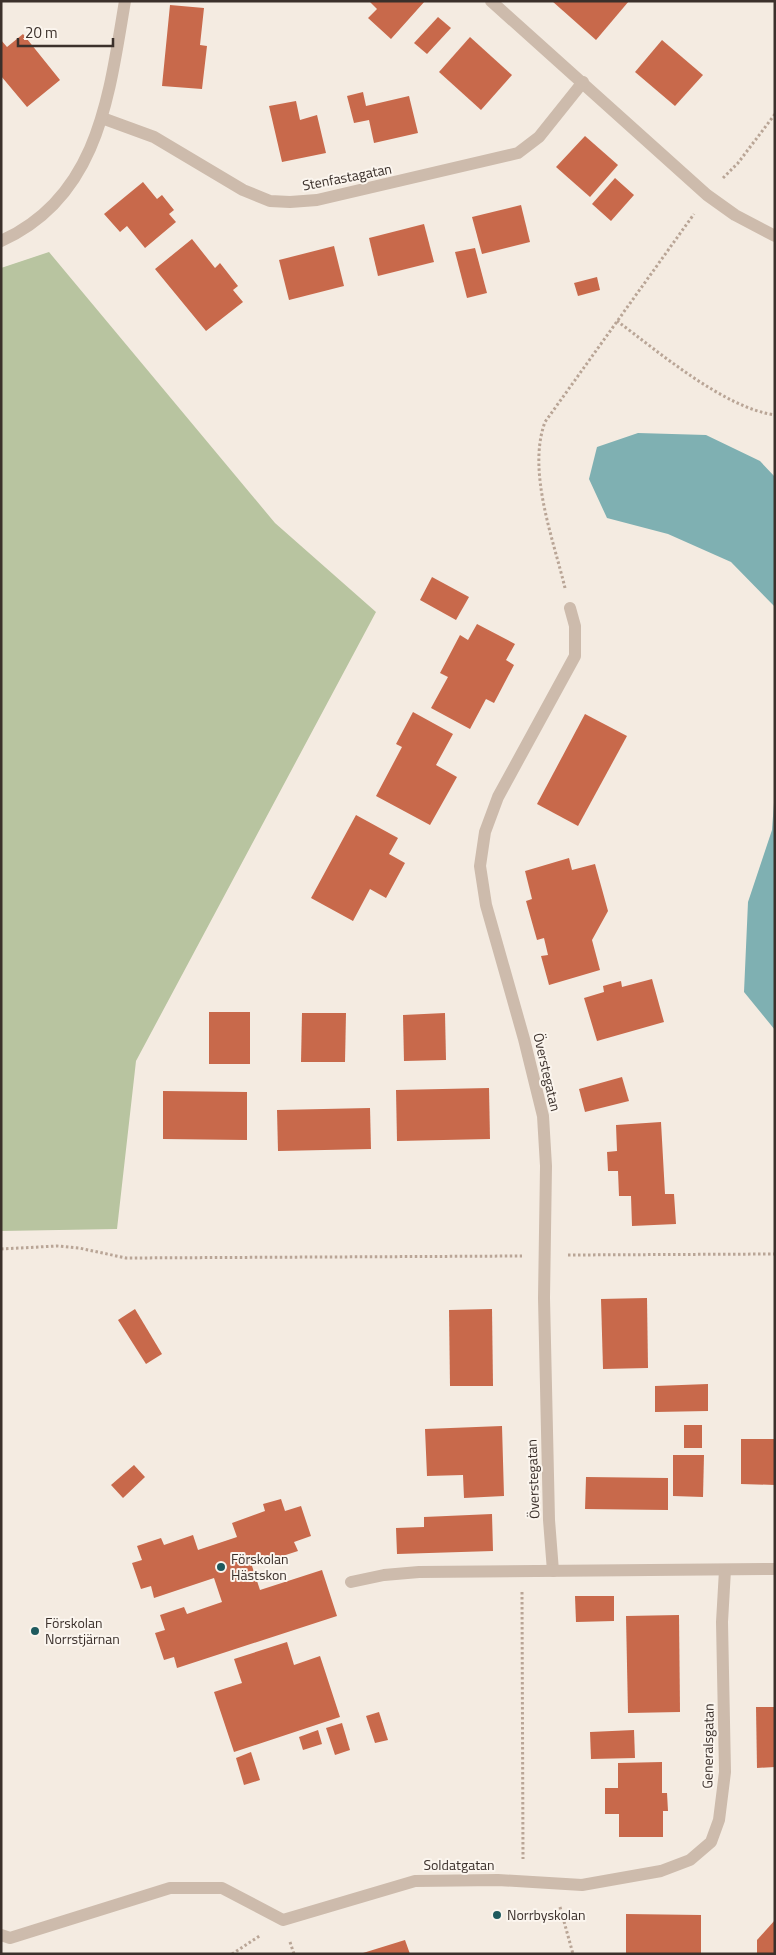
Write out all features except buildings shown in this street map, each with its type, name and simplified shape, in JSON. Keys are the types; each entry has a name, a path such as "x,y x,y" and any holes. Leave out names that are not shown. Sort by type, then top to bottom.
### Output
{"street":[{"path":"1,241 23,231 47,212 70,188 86,160 102,118 125,1"},
{"path":"491,1 707,194 736,215 775,236"},
{"name":"Stenfastagatan","path":"102,118 154,137 243,190 270,201 317,200 518,153 539,137 583,82"},
{"name":"Överstegatan","path":"553,1571 549,1520 544,1256 546,1166 542,1116 524,1039 486,905 480,866 485,832 498,797 575,656 575,626 570,608"},
{"path":"351,1582 384,1575 419,1572 775,1569"},
{"name":"Generalsgatan","path":"582,1885 661,1871 690,1860 710,1842 720,1820 725,1772 722,1622 725,1570"},
{"name":"Soldatgatan","path":"283,1920 416,1881 435,1879 582,1885"},
{"path":"1,1935 10,1938 170,1888 222,1888 283,1920"}],"path":[{"path":"723,178 738,163 775,114"},
{"path":"570,608 544,496 539,467 540,436 545,422 665,254"},
{"path":"617,321 678,367 742,407 757,413 775,415"},
{"path":"1,1249 57,1246 79,1248 126,1258 775,1254"},
{"path":"522,1571 523,1882"},
{"path":"558,1884 558,1899 573,1954"},
{"path":"232,1954 283,1920"}],"green space":[{"path":"49,252 275,523 376,612 136,1061 117,1229 1,1231 1,268"}],"water":[{"path":"638,433 706,435 760,461 775,477 775,607 731,562 668,534 607,518 589,479 597,447"},
{"path":"775,789 775,1030 744,992 748,902 772,830"}],"place":[{"name":"Förskolan Hästskon","path":"221,1567"},
{"name":"Förskolan Norrstjärnan","path":"35,1631"},
{"name":"Norrbyskolan","path":"497,1915"}]}
